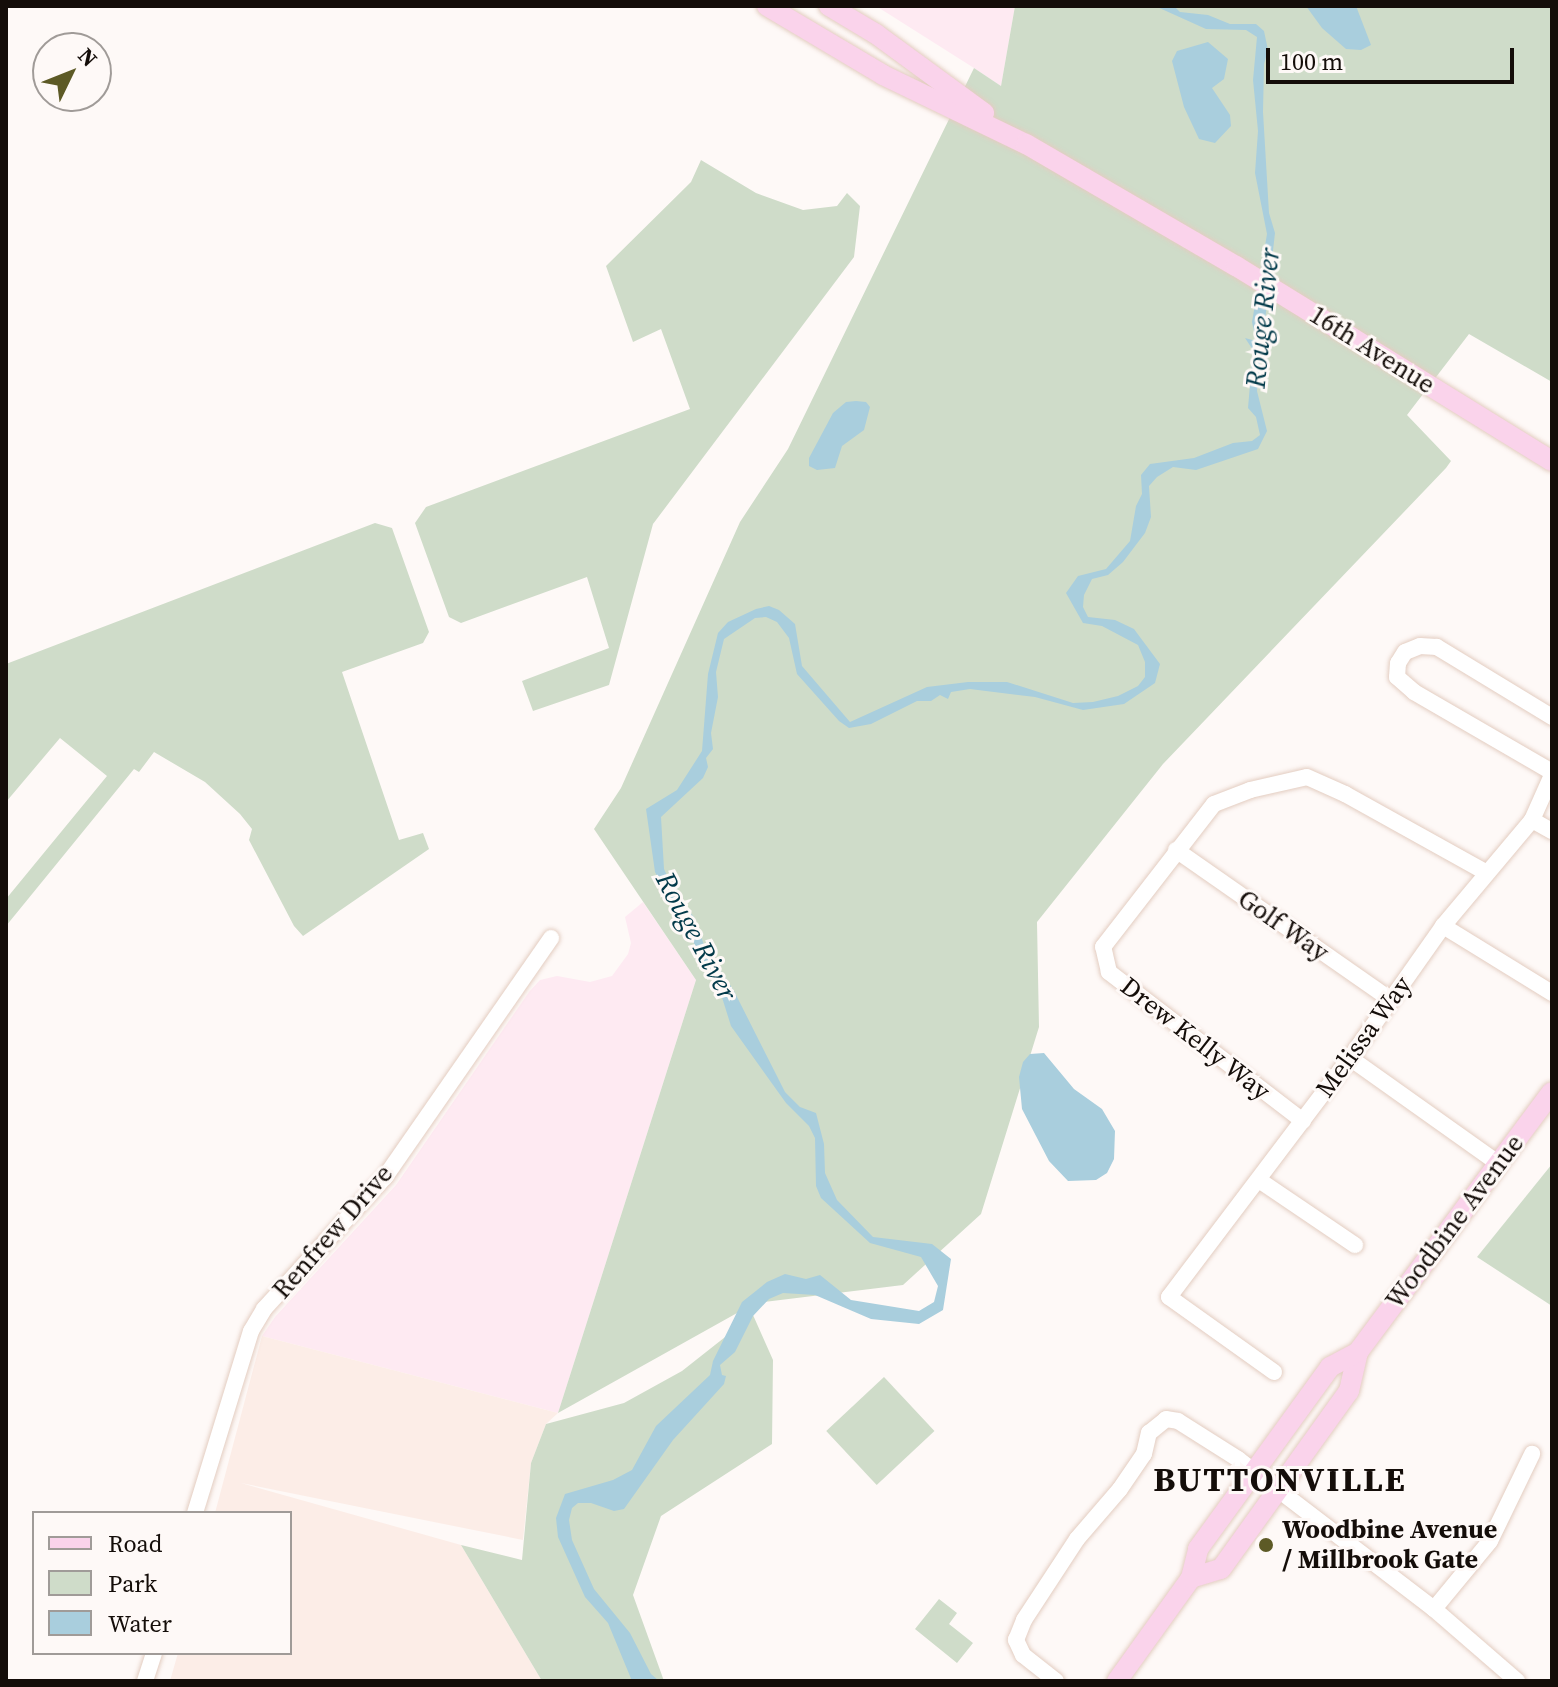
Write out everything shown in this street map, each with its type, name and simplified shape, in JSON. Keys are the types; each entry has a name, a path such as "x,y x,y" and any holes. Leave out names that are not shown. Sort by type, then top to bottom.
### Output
{"main road":[{"name":"16th Avenue","path":"767,6 883,75 1026,144 1236,266 1552,461"},
{"name":"16th Avenue","path":"829,6 876,34 1026,144"},
{"name":"Woodbine Avenue","path":"1191,1578 1221,1569 1349,1391 1358,1352 1552,1092"},
{"name":"Woodbine Avenue","path":"1117,1681 1191,1578 1198,1549 1330,1367 1358,1352"}],"street":[{"path":"1552,717 1437,647 1420,646 1405,652 1398,663 1397,677 1414,692 1552,774"},
{"name":"Melissa Way","path":"1274,1372 1169,1297 1350,1058 1443,926 1485,872 1532,820 1552,774"},
{"name":"Drew Kelly Way","path":"1303,1121 1109,972 1103,947 1214,804 1250,790 1307,777 1345,794 1485,872"},
{"path":"1532,820 1552,831"},
{"name":"Golf Way","path":"1176,850 1391,1000"},
{"path":"1443,926 1552,993"},
{"name":"Renfrew Drive","path":"196,1511 251,1331 264,1309 385,1177 551,938"},
{"path":"1350,1058 1499,1164"},
{"path":"1259,1180 1355,1245"},
{"path":"1056,1681 1023,1655 1016,1640 1024,1620 1077,1539 1120,1489 1144,1454 1149,1433 1157,1422 1166,1419 1178,1421 1256,1473 1434,1609 1517,1681"},
{"path":"1434,1609 1490,1541 1532,1454"},
{"path":"145,1681 153,1655"}],"shaded area":[{"path":"876,6 1015,6 1001,86 974,68"},
{"path":"643,902 696,980 558,1413 262,1336 275,1317 396,1185 529,992 540,980 557,976 590,982 612,976 628,954 631,943 625,917"},
{"path":"262,1336 558,1413 546,1424 531,1463 523,1540 241,1483 461,1545 542,1681 170,1681 177,1655 292,1655 292,1511 216,1511"}],"green space":[{"path":"1015,6 1552,6 1552,382 1469,334 1407,415 1451,461 1446,468 1163,764 1037,922 1039,1027 981,1214 903,1285 755,1303 558,1413 696,980 594,829 621,788 740,522 788,449 974,68 1001,86"},
{"path":"701,160 756,193 803,210 837,206 847,193 860,206 854,257 653,524 609,685 533,711 522,681 609,648 587,577 461,623 449,617 415,523 426,507 690,409 661,329 633,342 606,266 691,182"},
{"path":"375,523 392,528 429,632 423,643 342,672 399,840 423,833 429,849 303,936 294,926 249,840 252,829 240,814 205,782 154,752 139,772 134,769 6,926 6,899 107,776 60,738 6,802 6,664"},
{"path":"1552,1164 1552,1306 1477,1257"},
{"path":"753,1315 773,1360 772,1444 661,1516 633,1595 664,1681 542,1681 461,1545 522,1560 531,1463 546,1424 624,1403 682,1371"},
{"path":"884,1377 934,1431 877,1485 826,1431"},
{"path":"939,1599 957,1613 949,1624 973,1643 957,1663 915,1629"}],"water":[{"name":"Rouge River","path":"1155,6 1174,6 1180,12 1208,15 1230,24 1256,24 1264,31 1268,50 1264,64 1263,112 1269,213 1275,233 1257,391 1267,431 1258,449 1196,470 1173,467 1157,477 1149,486 1151,517 1145,533 1123,562 1108,575 1092,579 1084,595 1083,607 1088,617 1115,620 1134,629 1160,664 1155,683 1124,704 1083,710 1035,697 970,689 951,692 948,699 940,695 931,701 917,701 871,724 849,728 797,674 789,638 777,622 766,617 755,618 724,639 716,672 718,697 711,733 713,749 706,758 708,767 703,778 661,817 664,869 677,897 694,917 704,945 734,991 785,1092 800,1107 816,1113 824,1144 825,1173 837,1200 873,1237 932,1244 951,1259 943,1310 919,1324 871,1319 815,1295 783,1293 769,1299 753,1316 735,1352 720,1365 722,1375 726,1376 724,1384 673,1440 624,1509 614,1511 591,1503 578,1503 572,1508 569,1520 572,1540 594,1589 630,1633 651,1674 659,1681 632,1681 608,1623 585,1597 558,1537 556,1518 565,1494 613,1480 632,1470 656,1426 710,1375 713,1361 742,1302 767,1282 785,1274 806,1279 820,1275 851,1300 919,1311 934,1302 938,1286 921,1257 870,1243 821,1198 816,1186 815,1138 731,1026 720,991 655,872 646,809 677,790 702,751 708,674 718,633 728,622 756,609 769,606 779,610 795,624 802,666 850,722 927,687 968,682 1007,682 1073,703 1118,696 1138,686 1145,677 1145,662 1138,645 1102,626 1083,623 1066,593 1078,576 1106,569 1130,541 1136,506 1142,494 1141,475 1150,464 1194,458 1233,443 1252,441 1260,435 1256,417 1248,408 1253,350 1245,338 1256,341 1252,322 1267,234 1255,173 1258,131 1253,80 1257,37 1246,30 1206,29"},
{"path":"1306,6 1356,6 1371,45 1361,50 1346,49 1322,28"},
{"path":"1208,42 1228,59 1224,79 1212,88 1230,115 1231,126 1215,143 1199,139 1184,107 1172,61 1177,51"},
{"path":"846,402 866,402 870,407 864,430 842,446 835,468 817,470 809,466 809,458 833,413"},
{"path":"1044,1053 1074,1089 1102,1109 1115,1131 1114,1159 1107,1173 1096,1180 1068,1181 1049,1161 1022,1109 1019,1077 1023,1062 1030,1054"}],"place":[{"name":"Woodbine Avenue / Millbrook Gate","path":"1266,1545"}],"district":[{"name":"BUTTONVILLE","path":"1280,1480"}]}
